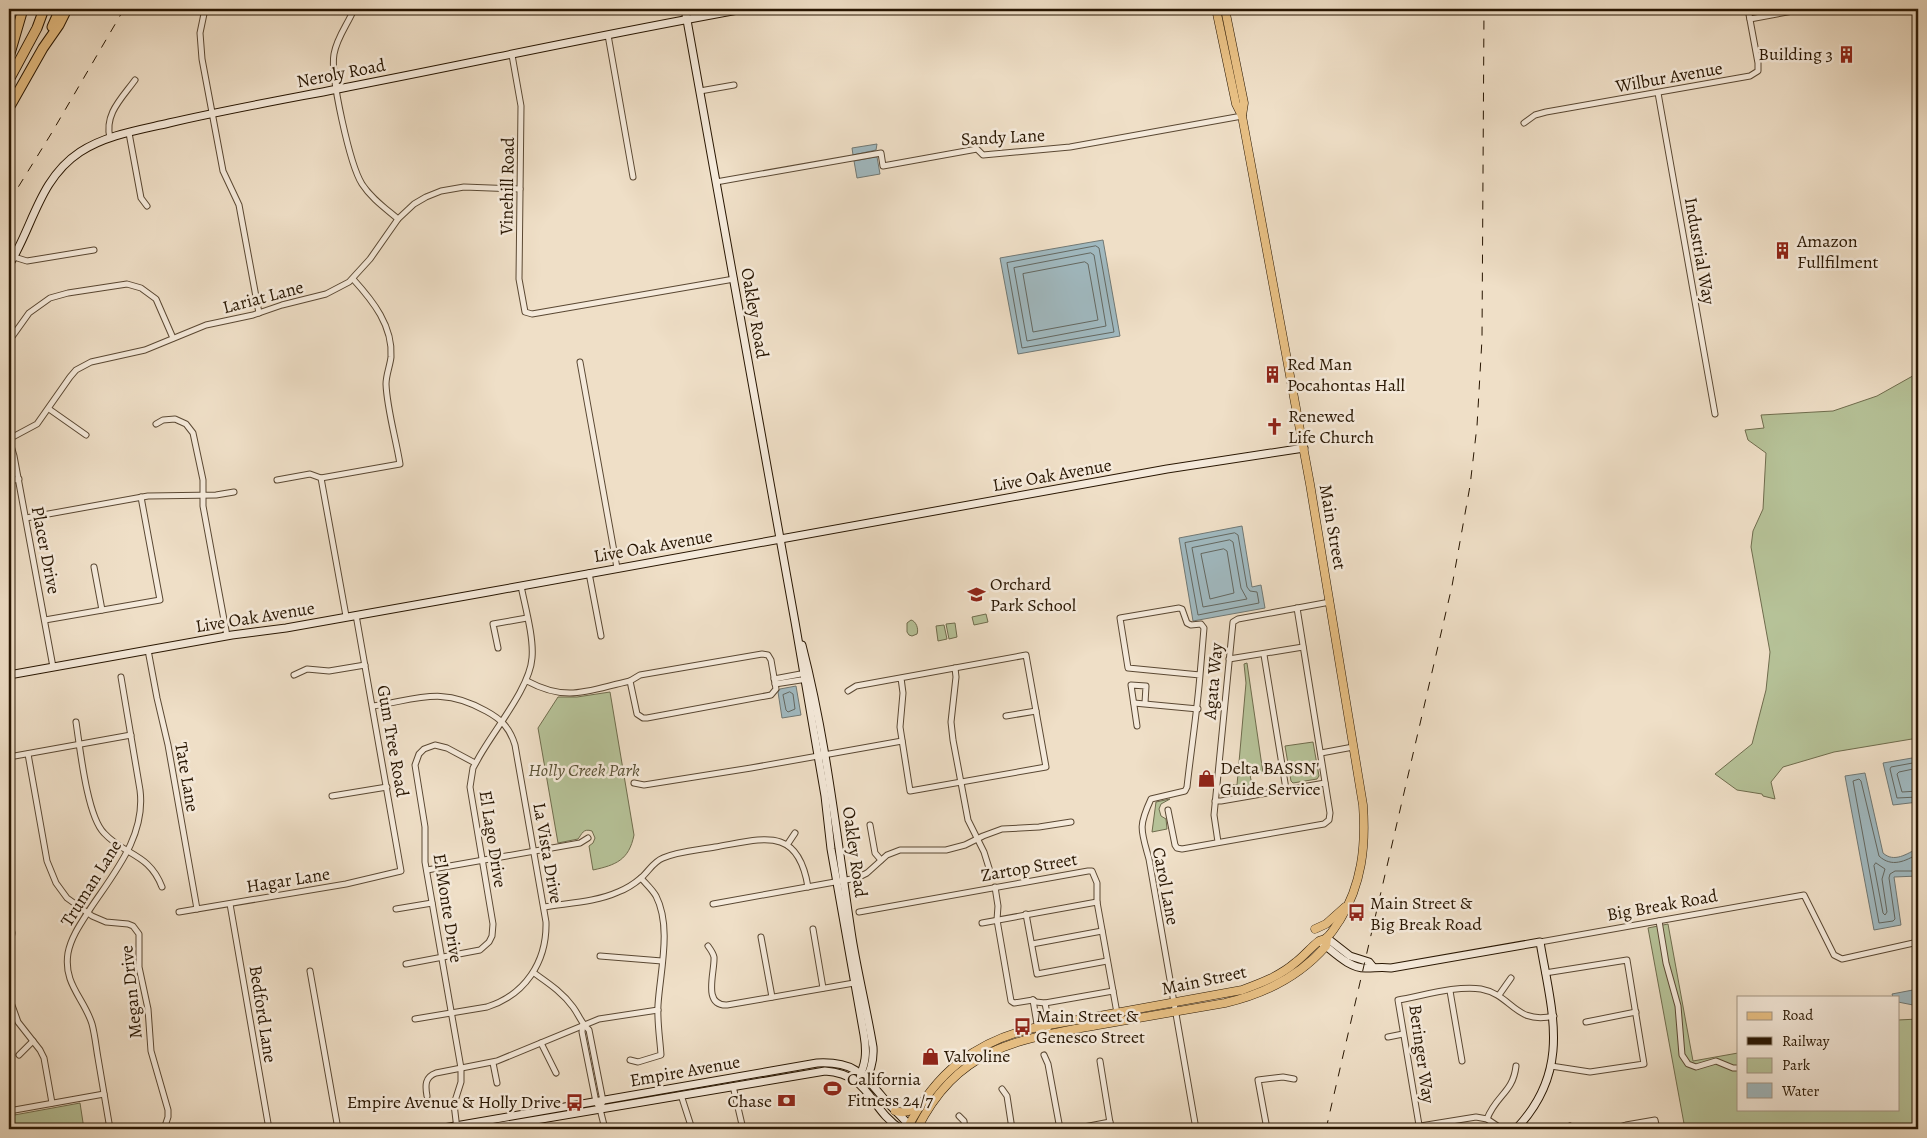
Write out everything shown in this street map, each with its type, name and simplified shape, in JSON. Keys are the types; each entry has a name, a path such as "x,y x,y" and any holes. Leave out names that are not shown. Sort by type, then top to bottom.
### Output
{"highway":[{"path":"9,57 23,9"},
{"path":"9,80 37,28 44,9"},
{"path":"43,48 60,9"},
{"path":"9,108 67,9"}],"main road":[{"name":"Main Street","path":"917,1129 936,1097 956,1076 973,1062 1002,1046 1043,1035 1242,999 1268,990 1301,970 1324,942 1349,904 1362,865 1364,844 1363,805 1304,448 1242,116 1236,104 1216,9"},
{"name":"Main Street","path":"1225,9 1244,103 1242,116"},
{"path":"1315,929 1326,924 1349,904"},
{"name":"Main Street","path":"909,1128 921,1104 947,1072 974,1052 1006,1036 1038,1027 1242,990 1260,984 1296,963 1324,942"},
{"path":"896,1111 909,1112 921,1104"}],"street":[{"path":"206,9 200,26 200,44 223,171 239,204 259,313"},
{"path":"354,9 336,48 334,72 351,156 357,175 371,195 398,218"},
{"name":"Oakley Road","path":"685,9 795,622 821,755 854,983 866,1047 864,1076"},
{"name":"Neroly Road","path":"9,265 42,194 54,176 81,152 110,138 128,132 213,113 744,9"},
{"name":"Wilbur Avenue","path":"1524,123 1535,115 1546,112 1750,76 1758,71 1758,63 1748,9"},
{"path":"1750,19 1804,9"},
{"path":"608,35 633,177"},
{"name":"Vinehill Road","path":"512,55 521,106 518,279 523,309 529,315 734,279"},
{"path":"110,138 108,127 110,115 135,80"},
{"path":"700,90 734,85"},
{"name":"Industrial Way","path":"1658,93 1715,414"},
{"name":"Sandy Lane","path":"716,182 881,153 883,166 977,149 983,155 1070,147 1242,116"},
{"path":"128,132 141,198 147,206"},
{"name":"Lariat Lane","path":"9,439 37,424 49,410 70,377 83,366 97,359 145,350 206,325 259,313 326,294 353,279 370,259 398,218 414,204 426,197 441,191 464,188 520,189"},
{"path":"14,256 27,261 94,250"},
{"path":"277,480 310,474 322,478 400,464 386,385 391,356 388,332 373,302 353,279"},
{"path":"9,342 29,313 50,298 120,284 134,285 156,299 173,338"},
{"path":"580,362 617,568"},
{"path":"49,410 86,435"},
{"path":"156,424 163,420 175,419 186,424 195,439 203,480 203,506 227,636"},
{"name":"Placer Drive","path":"9,439 26,518 53,667"},
{"name":"Live Oak Avenue","path":"9,675 521,586 1161,470 1304,448"},
{"path":"322,478 346,616"},
{"path":"9,481 18,479"},
{"path":"26,518 141,497 234,492"},
{"path":"45,620 160,600 141,497"},
{"path":"94,567 102,610"},
{"path":"589,573 601,636"},
{"name":"El Lago Drive","path":"406,964 480,950 489,942 492,936 493,924 470,796 471,778 475,763 527,681 532,656 521,586"},
{"name":"Agata Way","path":"1218,842 1214,815 1232,626 1235,620 1330,602"},
{"name":"Carol Lane","path":"1196,1129 1148,859 1142,837 1141,820 1151,798 1185,791 1198,709 1204,628 1201,624 1191,625 1187,622 1180,608 1120,618 1128,668 1200,675"},
{"path":"1168,810 1173,840 1177,848 1182,849 1324,824 1329,820 1330,813 1297,608"},
{"name":"Gum Tree Road","path":"356,615 402,871"},
{"path":"498,648 493,624 527,618"},
{"path":"1229,659 1264,655 1303,647"},
{"name":"Tate Lane","path":"148,650 168,745 197,909"},
{"path":"527,681 545,689 561,693 574,693 610,687 630,681 640,675 762,654 768,655 771,660 775,682 774,693 767,696 643,718 636,714 630,681"},
{"path":"848,691 856,686 1026,655 1046,767 910,791 900,719 901,678"},
{"path":"1264,655 1286,789"},
{"path":"294,675 307,670 329,671 365,665"},
{"path":"955,668 956,683 952,722 960,782 968,820 984,852 989,868"},
{"name":"Truman Lane","path":"110,1129 92,1025 85,1008 71,985 67,965 70,943 128,850 138,828 142,804 121,676"},
{"path":"775,682 807,676"},
{"path":"1137,726 1131,685 1146,686 1145,703"},
{"name":"La Vista Drive","path":"373,706 433,695 453,696 471,702 501,721 511,733 515,745 544,907 546,922 545,941 541,959 534,973 523,987 505,1000 487,1007 415,1019"},
{"path":"1134,702 1198,709"},
{"path":"1006,716 1036,711"},
{"path":"76,722 94,820 103,833 151,867 162,887"},
{"path":"9,757 131,735"},
{"path":"634,783 644,785 902,741"},
{"name":"El Monte Drive","path":"457,1128 454,1104 461,1082 461,1068 425,858 426,834 415,770 416,760 424,750 435,745 447,748 475,763"},
{"path":"1320,752 1354,747"},
{"name":"Megan Drive","path":"28,754 45,852 50,872 56,883 67,898 87,913 106,922 128,924 137,930 139,934 138,967 148,1009 151,1051 168,1110 164,1129"},
{"path":"1215,801 1221,802 1325,783"},
{"path":"332,796 387,787"},
{"path":"713,904 861,876 881,860 900,850 946,850 965,845 1002,829 1039,827 1071,822"},
{"path":"870,825 875,852 881,860"},
{"path":"787,845 795,832"},
{"path":"427,870 580,843 588,838"},
{"path":"544,907 612,895 641,878 657,861 672,855 762,839 777,841 787,845 800,859 808,887"},
{"name":"Hagar Lane","path":"179,912 346,884 402,871"},
{"name":"Zartop Street","path":"859,912 1088,871 1092,872 1097,883 1097,902 1117,1013"},
{"path":"630,1060 638,1062 661,1055 658,1010 664,936 660,905 651,889 641,878"},
{"name":"Oakley Road","path":"840,881 873,1047 873,1062 860,1084"},
{"path":"995,887 998,906 997,920 1012,1001 1014,1003 1033,1000 1045,1003 1113,991"},
{"name":"Big Break Road","path":"1324,942 1351,964 1367,968 1373,966 1391,968 1804,895 1834,954 1842,959 1918,942"},
{"path":"982,923 1097,902"},
{"path":"396,909 432,903"},
{"name":"Bedford Lane","path":"230,904 269,1129"},
{"path":"1026,914 1037,974 1108,961"},
{"path":"9,919 12,933 9,950"},
{"path":"1659,921 1666,963 1678,1006 1682,1055 1688,1064 1696,1067 1716,1061 1737,1068"},
{"path":"813,929 823,988"},
{"path":"1032,944 1102,932"},
{"path":"761,937 772,997"},
{"path":"1516,1129 1528,1115 1542,1092 1551,1066 1554,1016 1540,942"},
{"path":"708,946 714,957 712,994 718,1003 727,1005 854,983"},
{"path":"600,956 662,961"},
{"path":"1545,973 1627,960 1644,1064 1590,1072 1551,1066"},
{"path":"310,971 338,1129"},
{"path":"534,973 564,996 589,1030 600,1109 605,1129"},
{"path":"1499,995 1511,978"},
{"name":"Beringer Way","path":"1419,1125 1398,1000 1468,988 1480,989 1499,995 1518,1012 1528,1017 1554,1016"},
{"path":"1450,991 1462,1061"},
{"path":"9,997 18,1022 44,1058 52,1103"},
{"path":"1033,1000 1038,1027 1043,1035 1049,1025 1045,1003"},
{"path":"427,1096 426,1081 432,1074 493,1062 599,1019 658,1010"},
{"path":"1586,1022 1636,1012"},
{"path":"1388,1037 1403,1034"},
{"path":"19,1055 33,1041"},
{"path":"541,1042 556,1073"},
{"path":"1044,1055 1048,1064 1060,1129"},
{"path":"1100,1061 1111,1129"},
{"path":"493,1062 497,1083"},
{"name":"Empire Avenue","path":"438,1129 457,1128 599,1101 824,1063 839,1064 864,1076 909,1128"},
{"path":"1487,1119 1492,1106 1510,1088 1515,1077 1516,1066"},
{"name":"Empire Avenue","path":"483,1129 825,1071 840,1073 860,1084 872,1096 880,1110 901,1129"},
{"path":"1267,1129 1258,1080 1283,1077 1294,1079"},
{"path":"692,1129 682,1103 683,1090 708,1083"},
{"path":"733,1086 743,1129"},
{"path":"1002,1089 1007,1096 1012,1129"},
{"path":"9,1111 104,1094"},
{"path":"960,1116 964,1121 965,1129"},
{"path":"1402,1129 1476,1117 1487,1119 1502,1129"},
{"path":"1614,1129 1655,1120 1657,1129"},
{"path":"1048,1129 1110,1122"},
{"path":"673,1129 683,1128"},
{"path":"262,1129 269,1129"}],"green space":[{"path":"1918,373 1918,738 1834,752 1783,767 1771,782 1775,799 1763,796 1762,794 1737,790 1715,774 1752,744 1766,690 1770,652 1751,547 1753,531 1763,509 1766,453 1748,440 1745,430 1764,428 1761,415 1833,411 1877,396"},
{"path":"986,614 988,622 974,625 972,617"},
{"path":"911,620 916,624 918,630 917,634 912,636 907,632 907,623"},
{"path":"955,623 957,637 949,639 946,624"},
{"path":"944,625 947,639 938,641 936,626"},
{"path":"1247,663 1263,773 1250,775 1253,790 1224,795 1222,793 1223,783 1237,785 1246,683 1244,664"},
{"name":"Holly Creek Park","path":"610,692 634,835 625,856 615,863 593,870 589,846 595,838 592,831 585,831 578,839 558,843 538,728 558,697 577,697"},
{"path":"1313,742 1319,776 1317,779 1293,783 1291,781 1285,746"},
{"path":"1170,799 1161,804 1159,809 1161,816 1166,819 1167,829 1152,832 1156,802"},
{"path":"1668,924 1693,1061 1737,1053 1737,1110 1900,1110 1900,1020 1918,1019 1918,1129 1685,1129 1648,928"},
{"path":"80,1103 84,1129 9,1129 9,1116"}],"water":[{"path":"877,144 876,150 853,155 852,148"},
{"path":"877,157 880,174 857,178 854,161"},
{"path":"1103,240 1120,336 1018,354 1000,258"},
{"path":"1242,526 1252,587 1261,585 1265,608 1193,621 1179,538"},
{"path":"796,686 801,715 782,718 778,692 780,689"},
{"path":"1918,757 1918,802 1893,805 1883,763"},
{"path":"1865,773 1883,853 1887,856 1896,857 1905,855 1918,848 1918,876 1894,877 1901,925 1874,930 1845,776"},
{"path":"1918,989 1918,1006 1900,1002 1900,996 1893,996 1892,994"}],"railway":[{"path":"9,202 124,9"},
{"path":"1326,1129 1452,586 1470,486 1477,426 1482,339 1484,9"}],"place":[{"name":"Building 3","path":"1847,54"},
{"name":"Amazon Fullfilment","path":"1783,251"},
{"name":"Red Man Pocahontas Hall","path":"1273,374"},
{"name":"Renewed Life Church","path":"1274,426"},
{"name":"Orchard Park School","path":"976,594"},
{"name":"Delta BASSN' Guide Service","path":"1206,778"},
{"name":"Main Street & Big Break Road","path":"1356,913"},
{"name":"Main Street & Genesco Street","path":"1022,1026"},
{"name":"Valvoline","path":"930,1056"},
{"name":"California Fitness 24/7","path":"833,1089"},
{"name":"Chase","path":"786,1101"},
{"name":"Empire Avenue & Holly Drive","path":"575,1102"}]}
